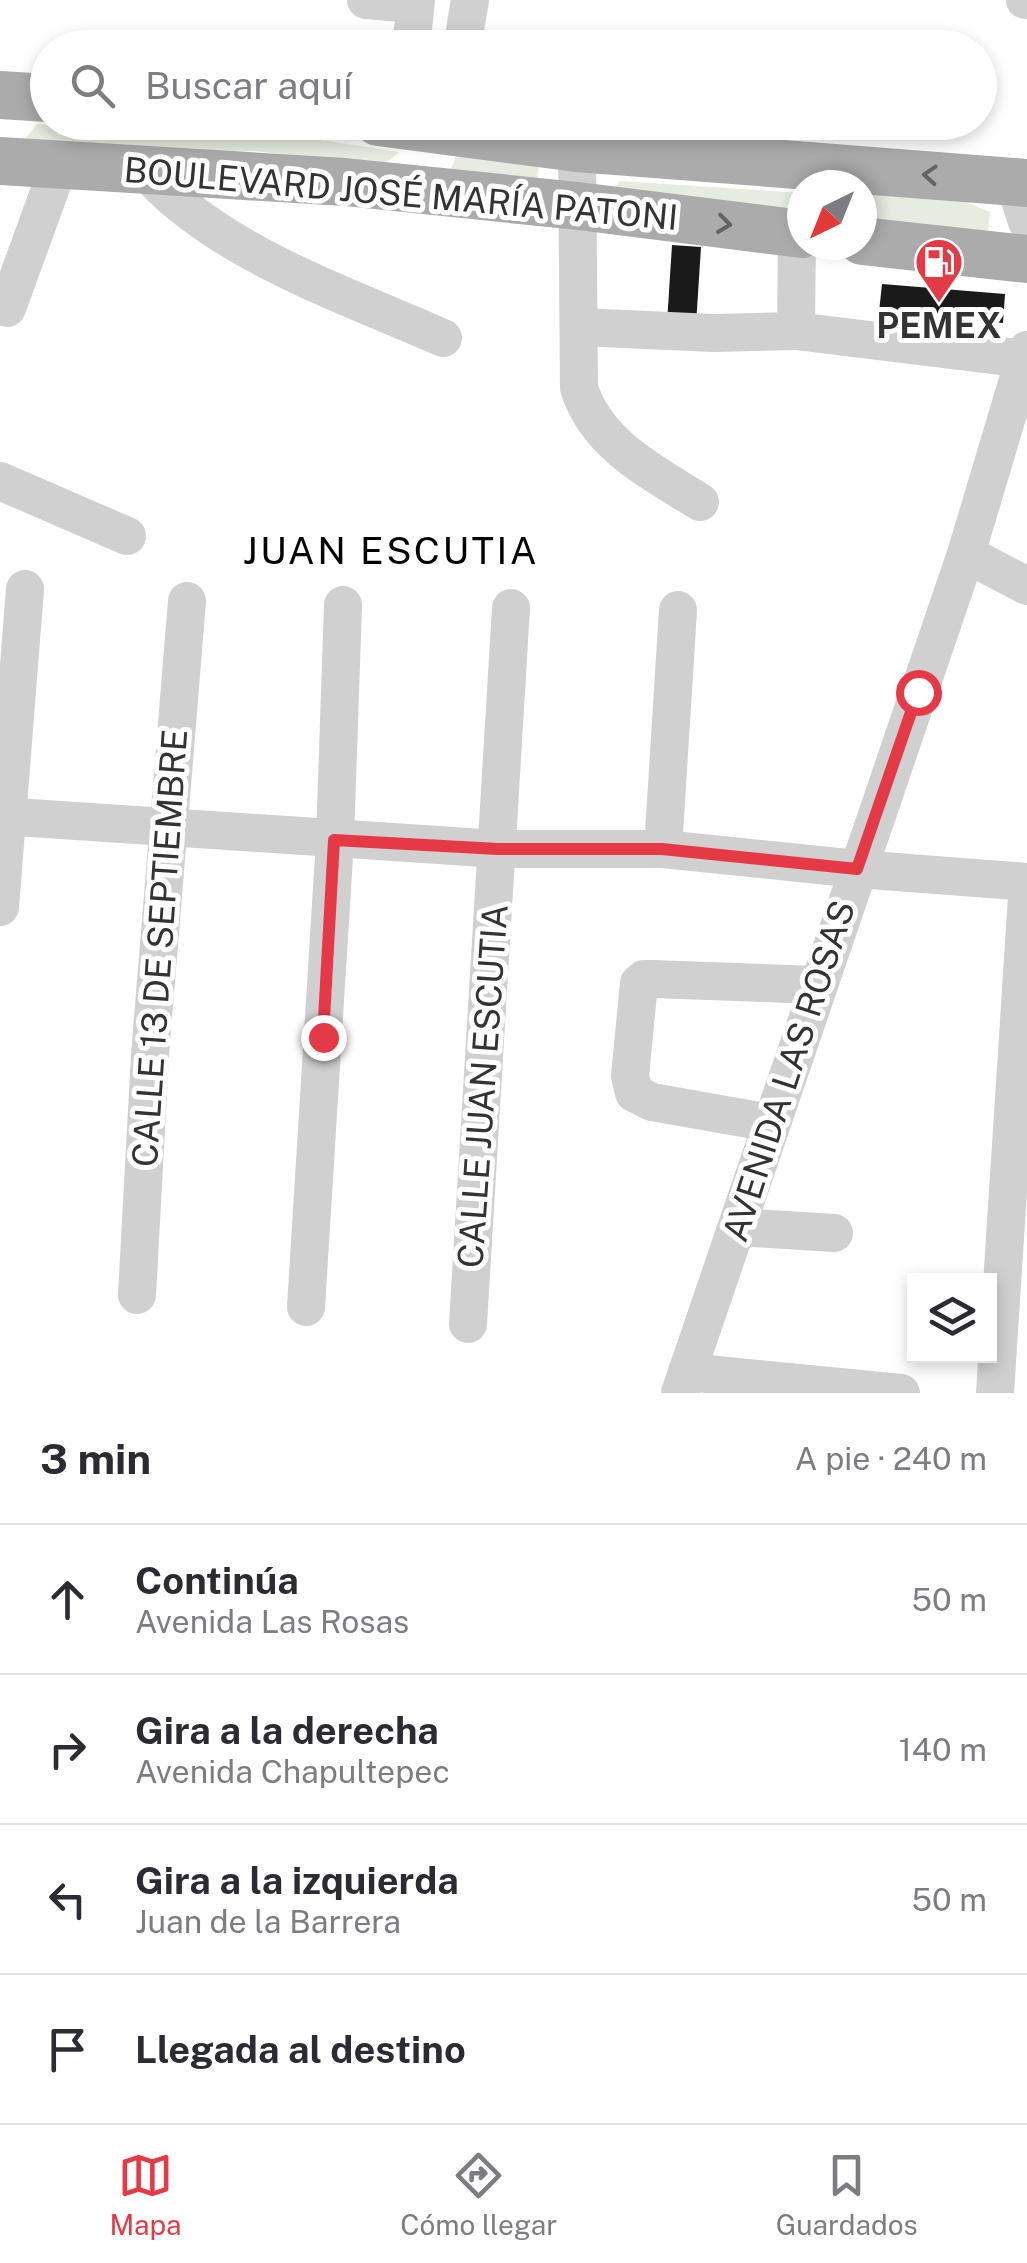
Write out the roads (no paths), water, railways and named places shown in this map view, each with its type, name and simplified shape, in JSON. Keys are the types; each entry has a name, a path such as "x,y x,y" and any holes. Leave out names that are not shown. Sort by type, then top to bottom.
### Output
{"main road":[{"path":"0,95 30,97"},
{"path":"345,182 412,165 426,153 420,140"},
{"name":"BOULEVARD JOSÉ MARÍA PATONI","path":"523,140 1023,195"},
{"name":"BOULEVARD JOSÉ MARÍA PATONI","path":"0,162 345,182 787,232"},
{"path":"877,242 1027,259"}],"street":[{"path":"366,0 416,2 412,30"},
{"path":"465,30 470,0"},
{"path":"578,148 579,388 587,412 626,453 700,502"},
{"path":"7,308 58,164"},
{"path":"144,169 167,196 255,253 443,338"},
{"path":"796,331 798,260"},
{"path":"580,326 714,333 796,331 1026,354"},
{"name":"AVENIDA LAS ROSAS","path":"684,1383 966,554 1026,354"},
{"path":"0,481 128,536"},
{"path":"966,554 1027,586"},
{"path":"0,907 3,816 25,589"},
{"name":"CALLE 13 DE SEPTIEMBRE","path":"137,1295 166,827 187,601"},
{"path":"306,1307 334,840 343,605"},
{"name":"CALLE JUAN ESCUTIA","path":"468,1324 511,608"},
{"path":"662,849 678,610"},
{"path":"3,816 498,849 662,849 1027,882"},
{"path":"994,1393 1027,897"},
{"path":"771,1123 652,1102 634,1092 630,1076 639,983 653,979 817,985"},
{"path":"738,1227 834,1233"},
{"path":"684,1383 901,1393"}],"place":[{"name":"PEMEX","path":"939,304"}],"district":[{"name":"JUAN ESCUTIA","path":"391,551"}]}
